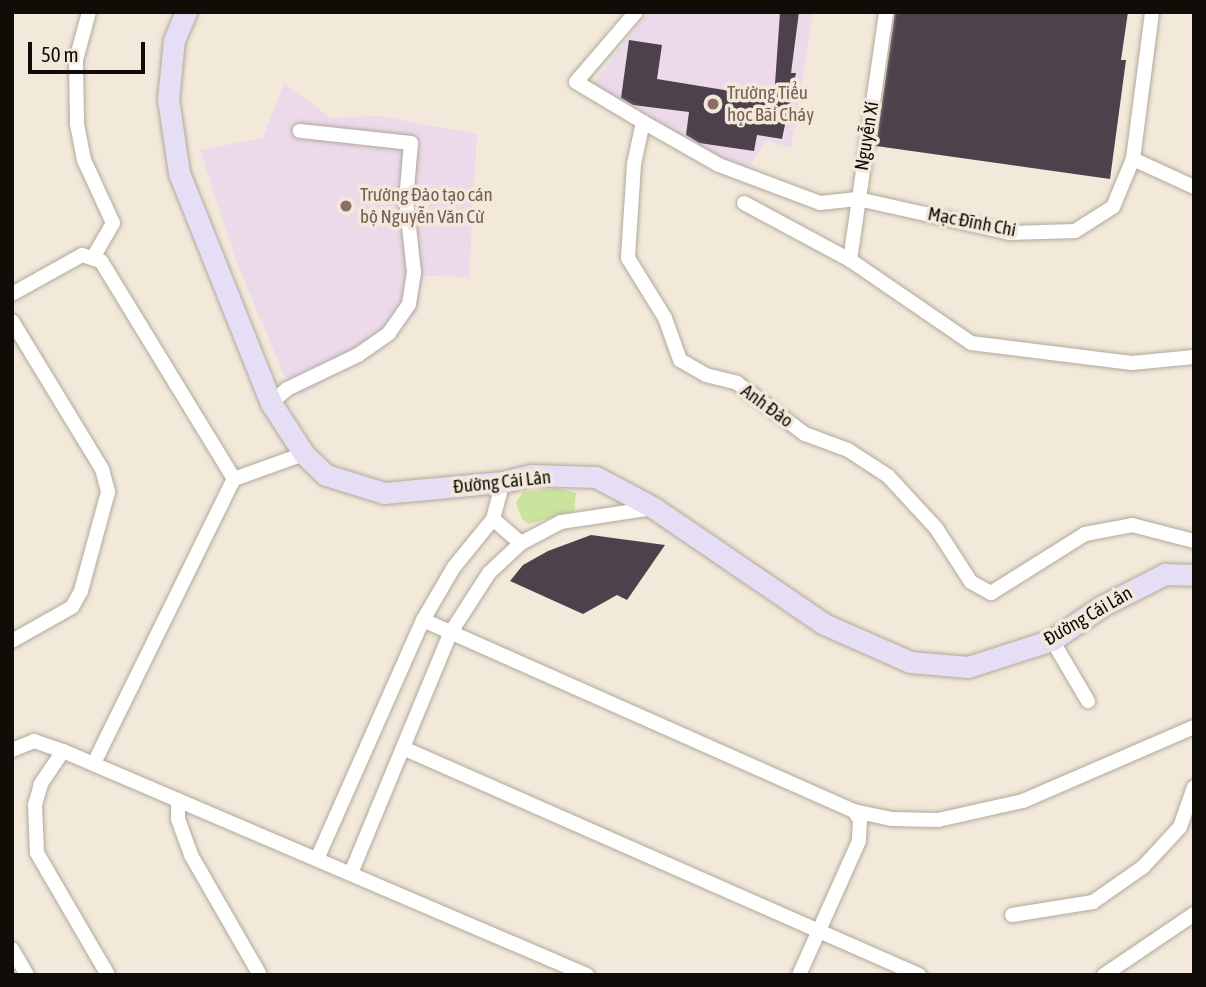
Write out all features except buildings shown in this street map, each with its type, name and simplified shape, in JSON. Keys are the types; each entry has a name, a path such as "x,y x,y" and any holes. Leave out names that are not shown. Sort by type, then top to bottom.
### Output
{"main road":[{"name":"Đường Cái Lân","path":"186,12 174,40 168,100 178,173 271,403 304,454 326,475 384,493 503,482 531,475 596,477 654,508 824,624 910,662 968,667 1052,640 1102,606 1165,574 1194,575"}],"street":[{"path":"89,12 76,60 77,124 85,160 113,223 94,256"},
{"path":"636,12 576,82 643,122"},
{"name":"Nguyễn Xí","path":"850,260 886,12"},
{"name":"Mạc Đĩnh Chi","path":"643,122 719,165 820,203 858,199 1010,233 1075,231 1113,207 1133,159 1152,12"},
{"name":"Anh Đào","path":"643,122 634,164 628,258 665,318 680,360 706,375 737,383 805,435 848,450 888,476 936,528 971,582 991,593 1085,534 1132,525 1194,541"},
{"path":"271,403 287,389 358,355 389,333 409,304 414,272 406,200 411,143 300,131"},
{"path":"1133,159 1194,187"},
{"path":"744,203 850,260 971,343 1132,363 1194,357"},
{"path":"12,294 82,255 94,256"},
{"path":"94,256 234,480"},
{"path":"12,321 102,468 108,492 98,539 72,607 12,641"},
{"path":"94,763 234,480 304,454"},
{"path":"317,859 423,620 454,567 493,519 503,482"},
{"path":"351,873 451,632 489,573 521,543 561,522 654,508"},
{"path":"493,519 521,543"},
{"path":"423,620 854,811 892,819 937,820 1023,801 1194,727"},
{"path":"1052,640 1088,701"},
{"path":"12,750 34,741 94,763 587,975"},
{"path":"403,748 919,975"},
{"path":"63,751 41,784 34,805 37,853 108,975"},
{"path":"1012,915 1066,908 1103,895 1143,867 1172,837 1194,786"},
{"path":"178,800 187,846 260,975"},
{"path":"799,975 859,841 860,820 854,811"},
{"path":"1104,975 1194,914"},
{"path":"12,949 27,975"}],"shaded area":[{"name":"Trường Tiểu học Bãi Cháy","path":"648,12 813,12 791,148 766,140 748,170 674,135 592,85"},
{"name":"Trường Đào tạo cán bộ Nguyễn Văn Cừ","path":"284,83 331,118 379,116 477,134 469,277 423,276 418,310 392,340 300,396 283,373 237,263 200,150 263,138"}],"green space":[{"path":"556,488 576,493 574,511 529,524 522,519 516,503 523,492"}],"place":[{"name":"Trường Tiểu học Bãi Cháy","path":"713,104"},
{"name":"Trường Đào tạo cán bộ Nguyễn Văn Cừ","path":"346,206"}]}
